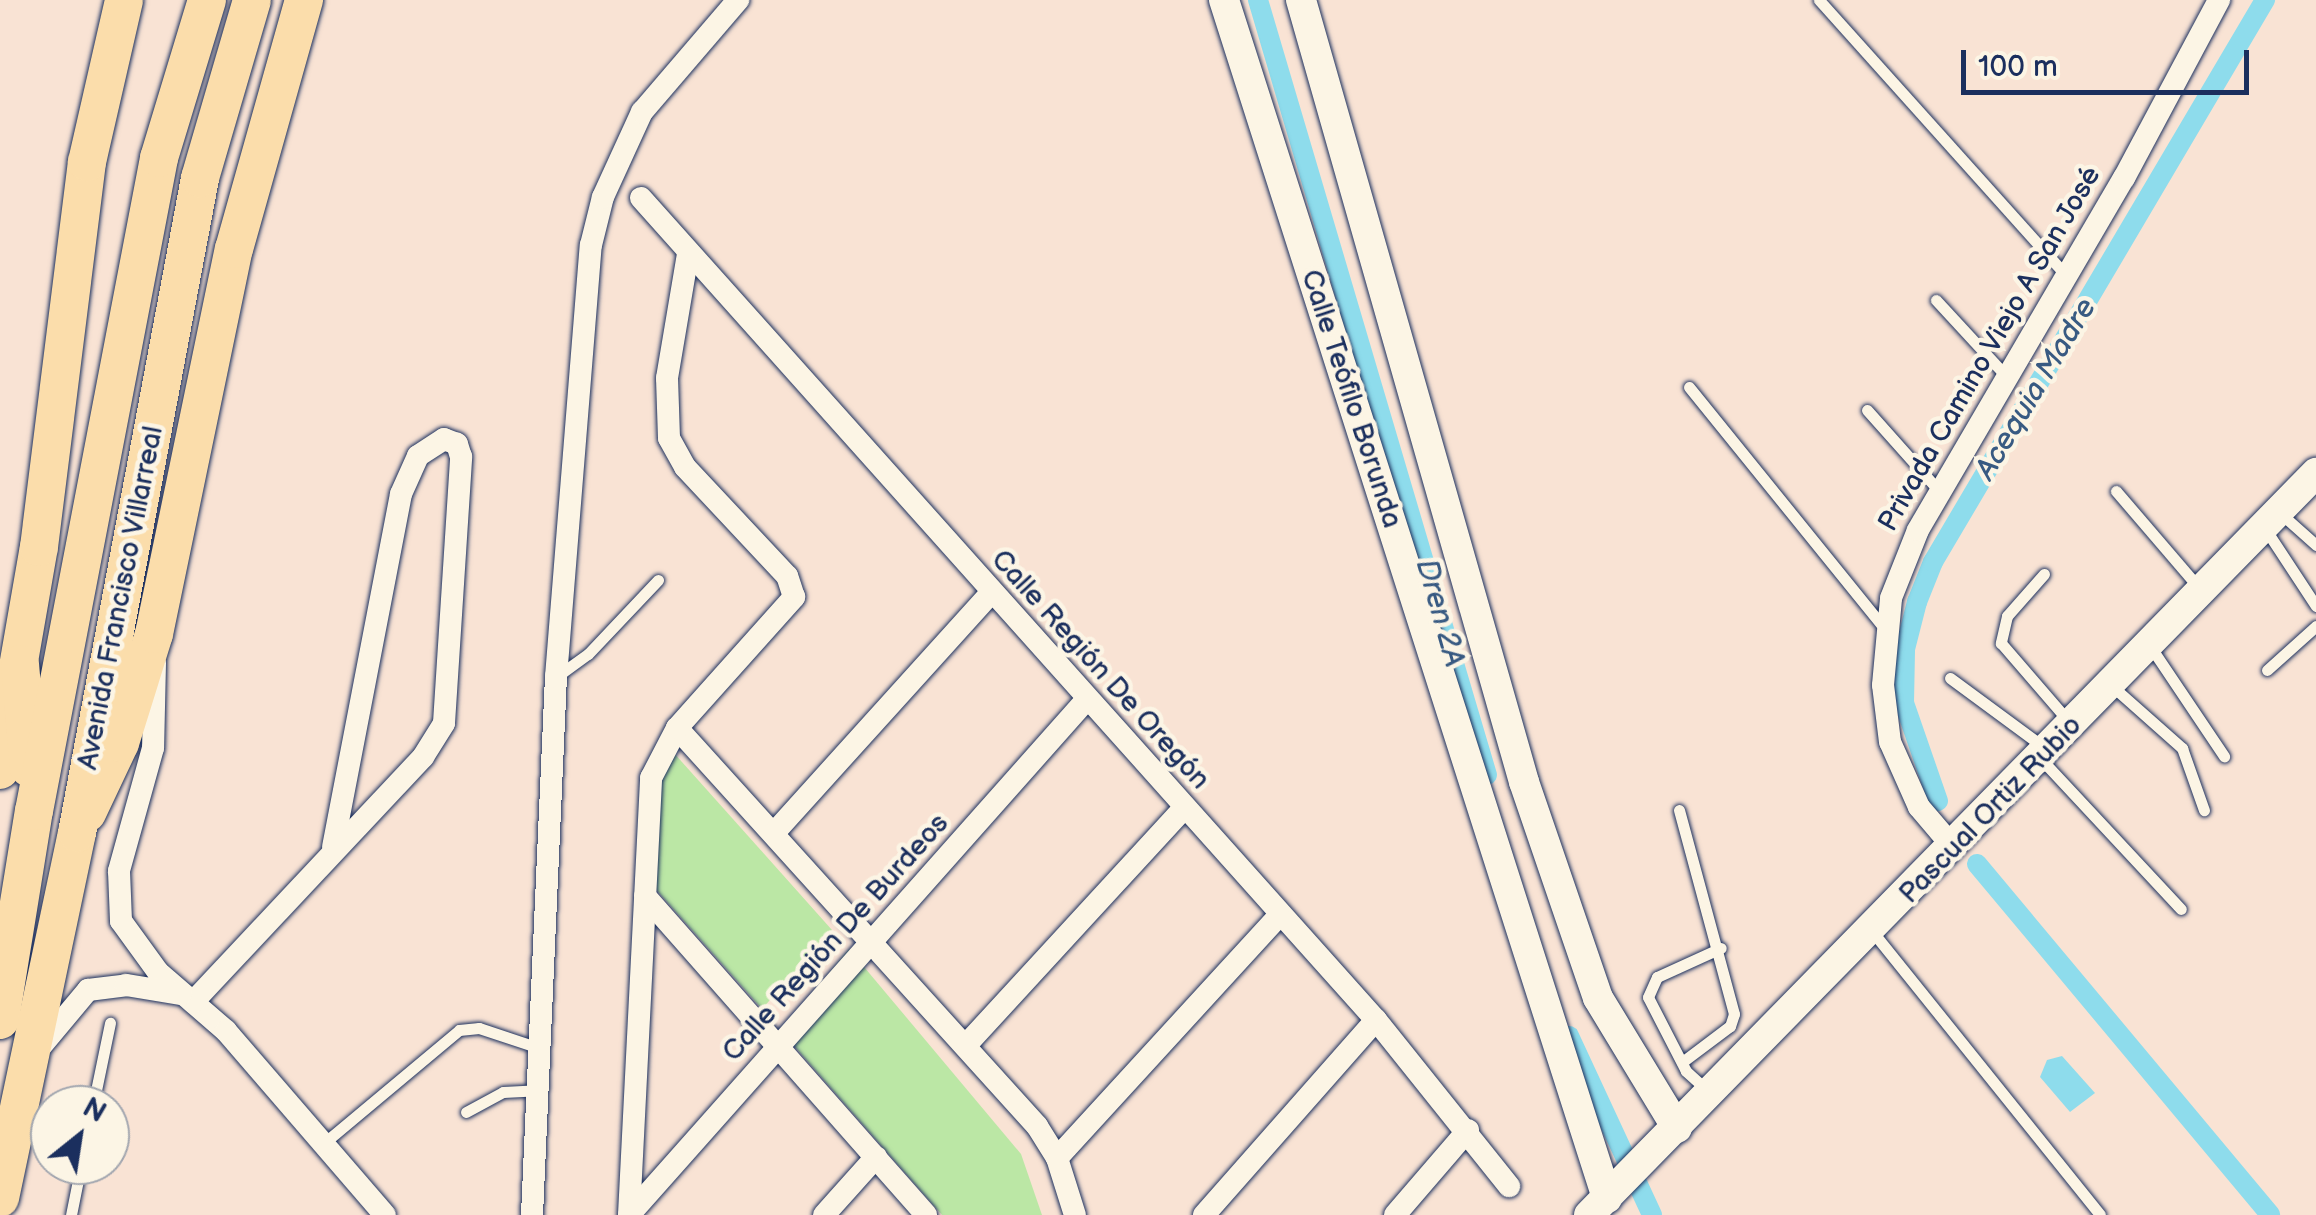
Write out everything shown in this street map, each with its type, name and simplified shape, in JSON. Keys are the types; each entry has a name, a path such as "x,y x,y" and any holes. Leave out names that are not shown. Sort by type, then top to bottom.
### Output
{"main road":[{"path":"0,770 20,664 87,162 124,0"},
{"name":"Avenida Francisco Villarreal","path":"0,1020 34,810 159,158 207,0"},
{"name":"Avenida Francisco Villarreal","path":"0,1196 77,833 200,178 252,0"},
{"path":"77,833 120,743 154,634 234,249 304,0"},
{"path":"20,664 34,810"}],"street":[{"path":"532,1215 556,676 576,366 599,213 642,112 738,0"},
{"name":"Calle Teófilo Borunda","path":"1224,0 1607,1198"},
{"name":"Calle Teófilo Borunda","path":"1301,0 1524,782 1598,998 1670,1136"},
{"name":"Privada Camino Viejo A San José","path":"1954,848 1918,807 1890,742 1885,629 1901,566 2219,0"},
{"name":"Calle Región De Oregón","path":"641,198 1183,809 1376,1020 1510,1186"},
{"path":"629,1215 650,778 677,728 790,604 795,588 686,468 669,438 667,378 688,254"},
{"path":"187,998 424,756 444,723 461,458 457,444 444,439 418,456 401,494 333,846"},
{"name":"Pascual Ortiz Rubio","path":"1607,1198 2045,755 2316,473"},
{"path":"774,833 991,593"},
{"path":"154,634 153,748 116,895 132,940 187,998 226,1031 385,1215"},
{"name":"Calle Región De Burdeos","path":"629,1215 1086,700"},
{"path":"677,728 967,1044 1057,1158 1075,1215"},
{"path":"967,1044 1183,809"},
{"path":"646,896 926,1215"},
{"path":"1057,1158 1279,916"},
{"path":"30,1065 58,1018 88,990 126,986 187,998"},
{"path":"1204,1215 1376,1020"},
{"path":"1395,1215 1468,1130"},
{"path":"824,1215 876,1157"},
{"path":"0,1196 19,1215"}],"lane":[{"path":"1818,0 2067,276"},
{"path":"1936,300 2008,377"},
{"path":"1689,387 1885,629"},
{"path":"1867,410 1940,492"},
{"path":"2116,491 2202,592"},
{"path":"2272,520 2316,545"},
{"path":"2272,520 2316,606"},
{"path":"2044,574 2007,616 2002,643 2072,726"},
{"path":"556,676 588,654 658,580"},
{"path":"2268,670 2316,626"},
{"path":"2150,646 2224,756"},
{"path":"1950,678 2045,755 2181,909"},
{"path":"2112,686 2182,748 2204,810"},
{"path":"1679,810 1721,948 1734,1020 1682,1062"},
{"path":"1872,931 2100,1215"},
{"path":"1711,1094 1682,1062 1648,997 1650,987 1721,948"},
{"path":"98,1085 110,1023"},
{"path":"321,1145 459,1030 478,1028 539,1048"},
{"path":"466,1112 503,1092 537,1090"},
{"path":"71,1215 77,1185"}],"green space":[{"path":"665,743 832,930 762,1009 644,876"},
{"path":"849,949 1021,1154 1042,1215 942,1215 781,1031"}],"water":[{"path":"2062,1056 2095,1093 2070,1112 2040,1077 2047,1060"}],"waterway":[{"name":"Dren 2A","path":"1258,0 1487,775"},
{"name":"Acequia Madre","path":"1938,801 1904,703 1905,649 1933,562 2265,0"},
{"path":"1977,864 2270,1215"},
{"path":"1569,1036 1652,1215"}]}
